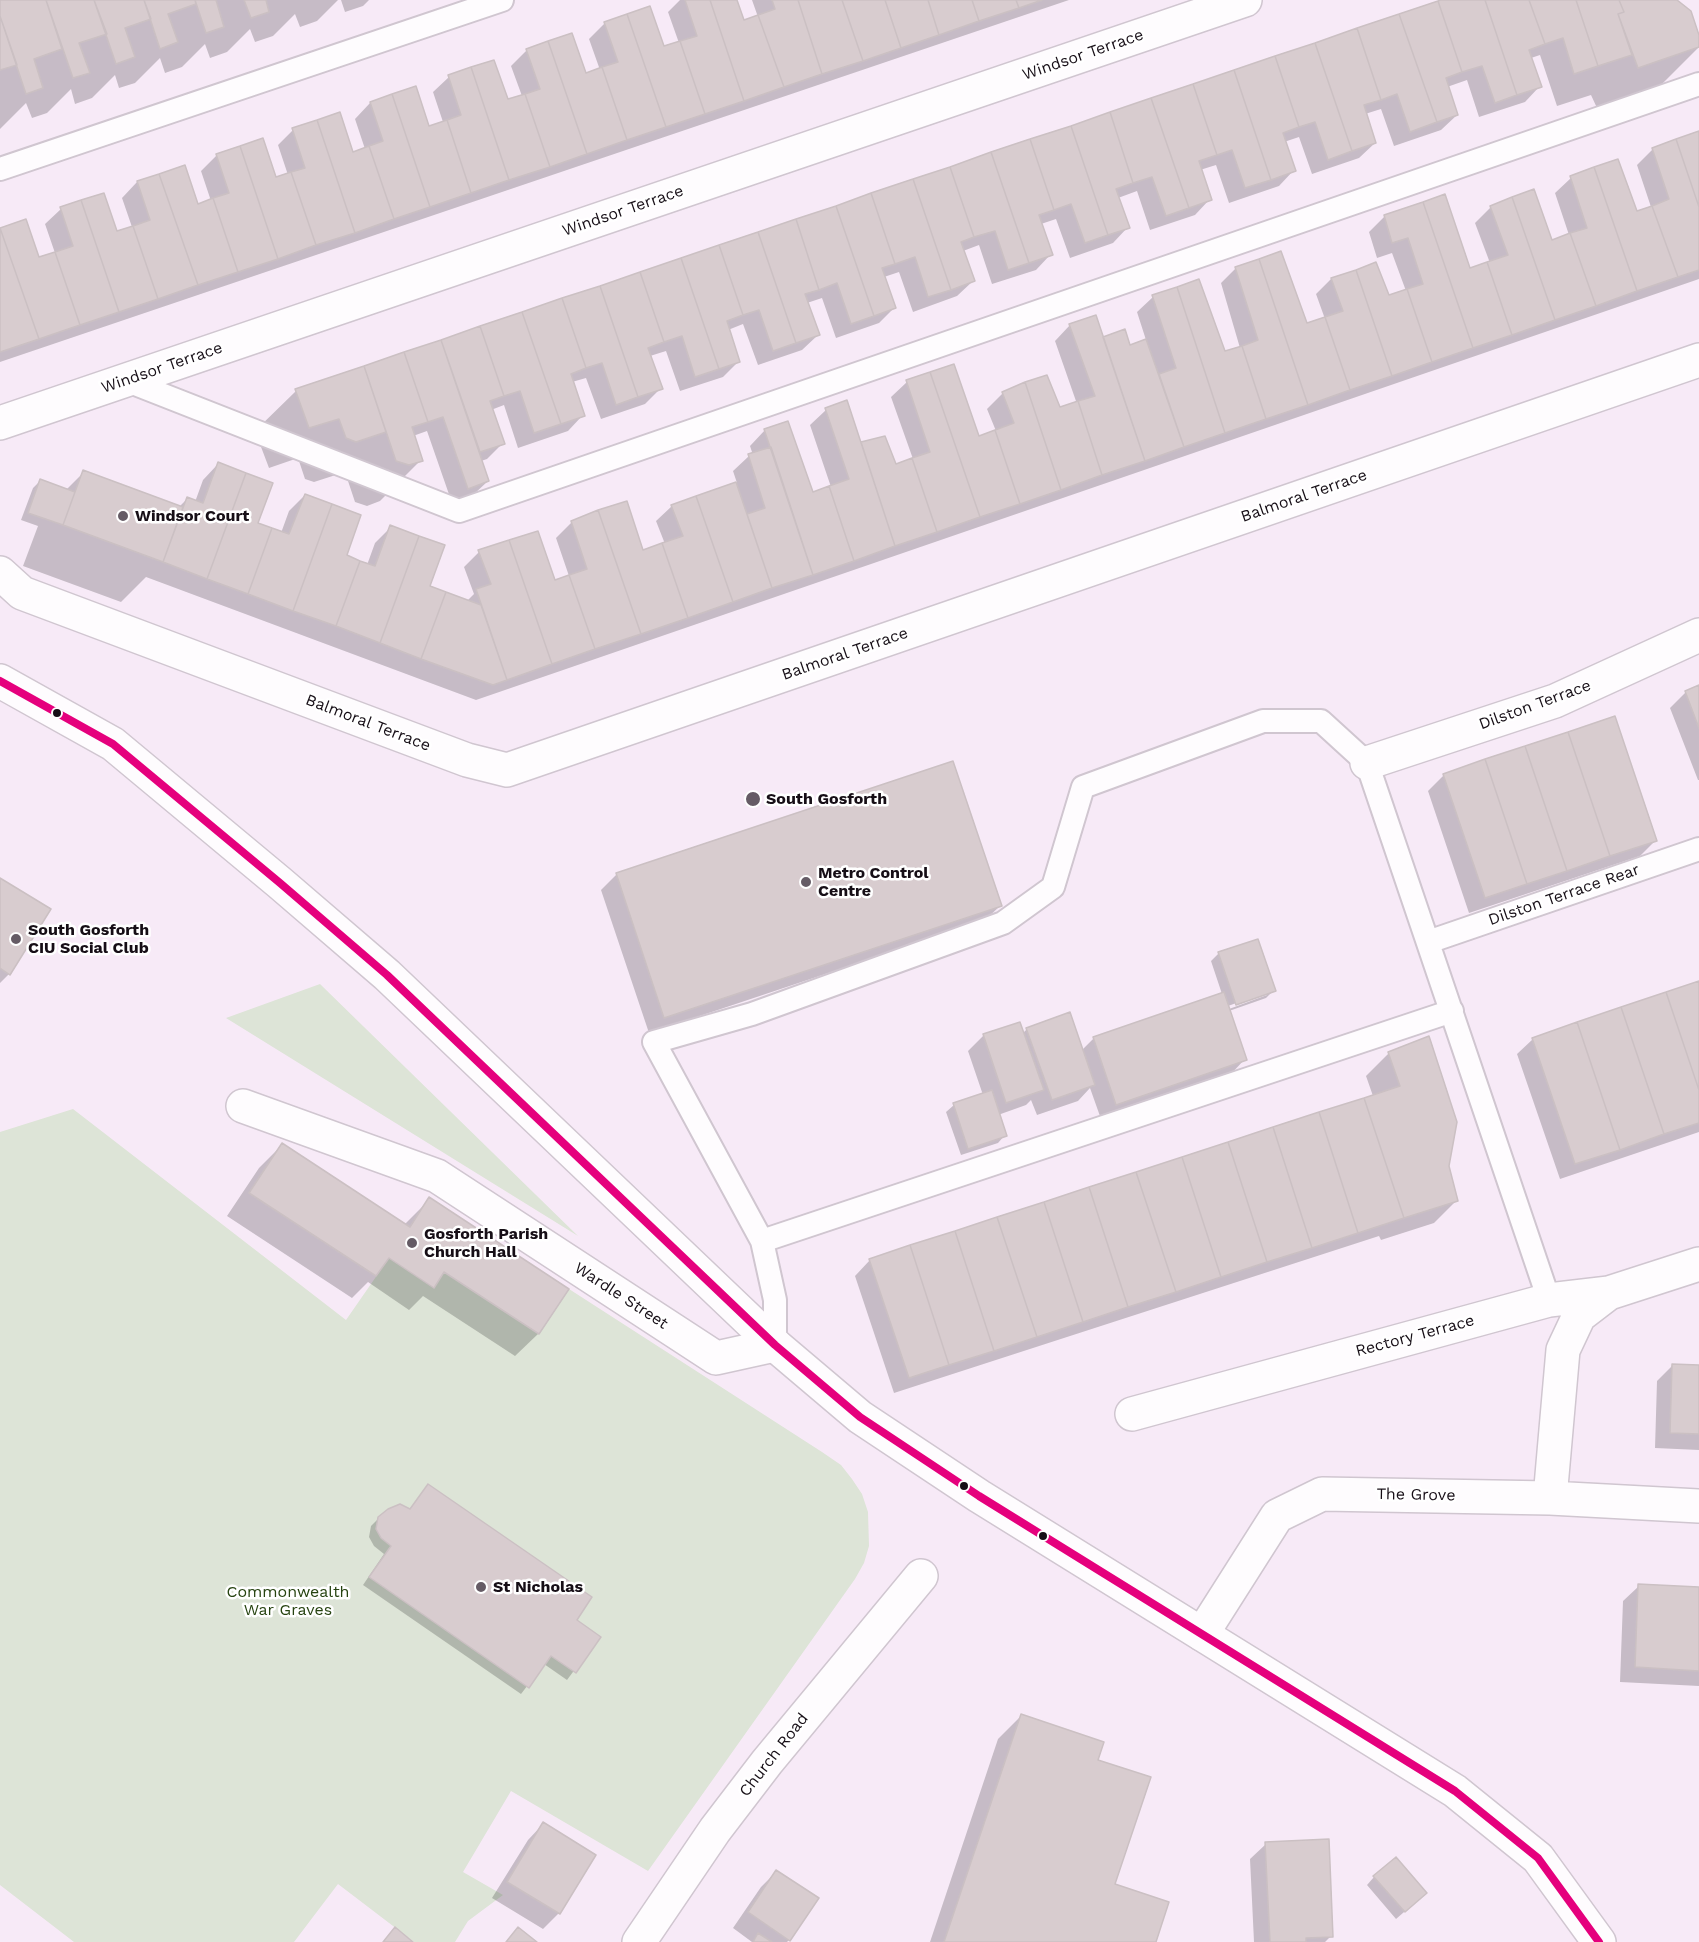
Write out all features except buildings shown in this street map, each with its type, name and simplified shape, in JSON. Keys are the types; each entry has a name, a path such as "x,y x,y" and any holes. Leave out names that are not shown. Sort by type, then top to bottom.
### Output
{"street":[{"name":"Windsor Terrace","path":"0,423 1245,0"},
{"name":"Balmoral Terrace","path":"0,573 22,593 456,756 507,770 1699,360"},
{"name":"Dilston Terrace","path":"1367,763 1555,700 1699,635"},
{"path":"0,681 113,744 280,883 387,975 776,1345 860,1418 979,1496 1455,1791 1538,1858 1599,1942"},
{"name":"Wardle Street","path":"243,1106 437,1176 716,1358 776,1345"},
{"name":"Rectory Terrace","path":"1132,1414 1549,1300 1609,1293 1699,1264"},
{"path":"1550,1498 1563,1350 1580,1316 1609,1293"},
{"name":"The Grove","path":"1202,1634 1277,1516 1322,1494 1550,1498 1699,1506"},
{"name":"Church Road","path":"639,1942 715,1830 767,1761 921,1576"}],"lane":[{"path":"0,169 502,0"},
{"path":"125,380 459,511 1699,84"},
{"path":"776,1345 775,1300 762,1241 654,1042 752,1014 1003,923 1053,887 1083,787 1263,721 1321,721 1367,763 1549,1300"},
{"name":"Dilston Terrace Rear","path":"1428,942 1699,849"},
{"path":"762,1241 1452,1011"}],"green space":[{"path":"320,984 578,1236 226,1018"},
{"name":"Commonwealth War Graves","path":"73,1109 346,1320 389,1258 433,1287 444,1272 539,1334 569,1289 822,1452 841,1465 852,1479 862,1494 868,1512 869,1546 864,1563 855,1579 648,1871 511,1791 463,1872 503,1895 468,1921 455,1942 414,1942 338,1884 294,1942 74,1942 0,1885 0,1132"}],"transit line":[{"path":"0,681 113,744 280,883 387,975 775,1345 860,1417 979,1496 1455,1791 1538,1858 1599,1942"}],"place":[{"name":"Windsor Court","path":"123,516"},
{"name":"South Gosforth","path":"753,799"},
{"name":"Metro Control Centre","path":"806,882"},
{"name":"South Gosforth CIU Social Club","path":"16,939"},
{"name":"Gosforth Parish Church Hall","path":"412,1243"},
{"name":"St Nicholas","path":"481,1587"}]}
